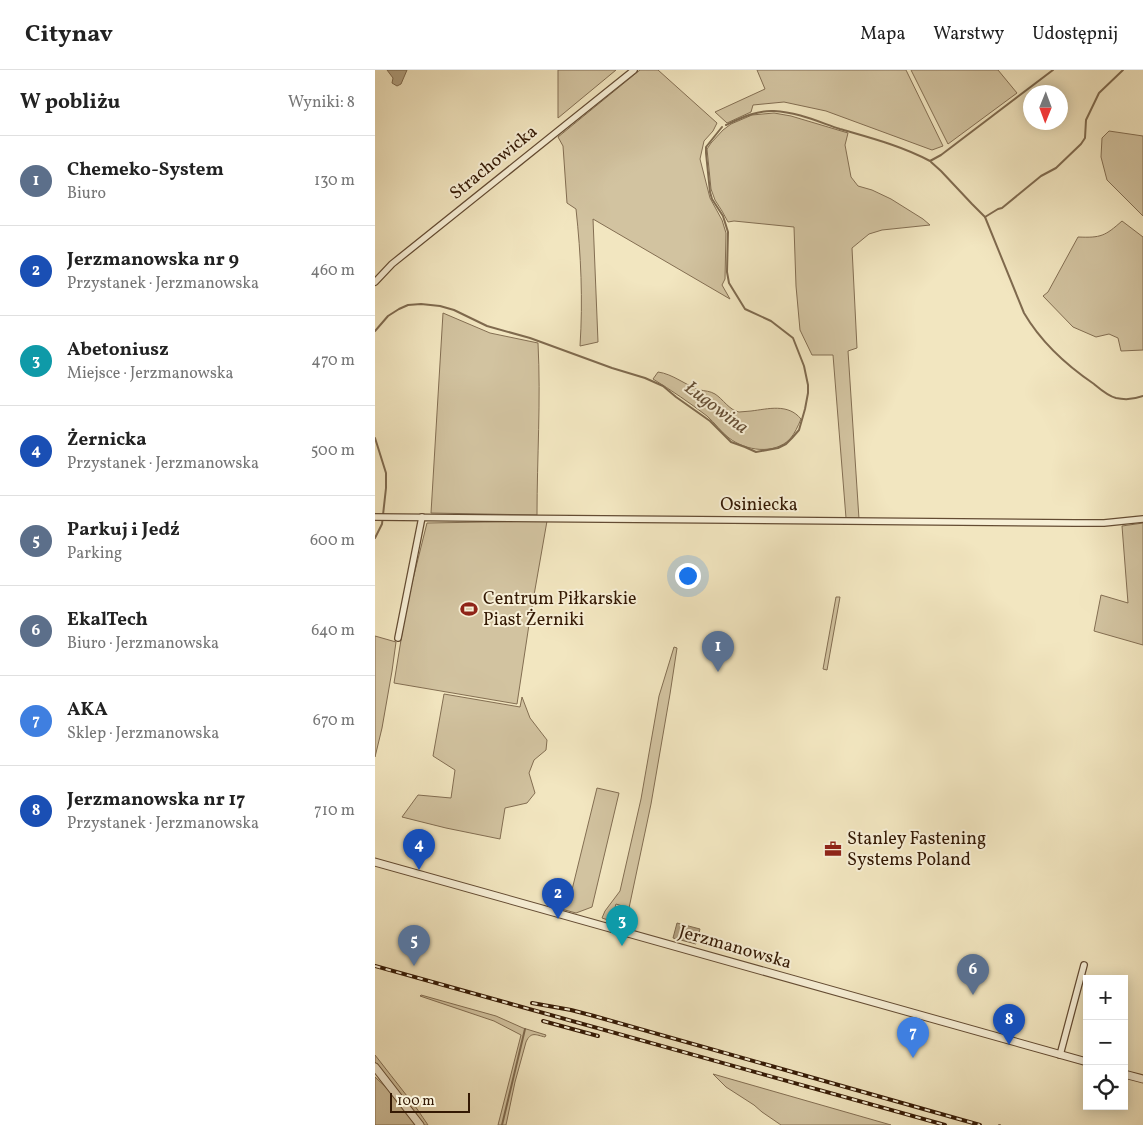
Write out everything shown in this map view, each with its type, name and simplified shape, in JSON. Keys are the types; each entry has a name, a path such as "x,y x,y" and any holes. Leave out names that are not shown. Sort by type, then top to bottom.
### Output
{"street":[{"name":"Strachowicka","path":"375,282 392,264 633,70"},
{"name":"Osiniecka","path":"380,517 1075,523 1119,522 1143,519"},
{"path":"398,638 422,517"},
{"name":"Jerzmanowska","path":"375,862 1083,1061"},
{"path":"1060,1055 1084,965"},
{"path":"375,1067 420,1125"},
{"path":"1128,1075 1143,1079"}],"shaded area":[{"path":"387,70 407,70 401,84 397,86 392,83 393,78"},
{"path":"558,70 616,70 558,118"},
{"path":"640,70 658,70 717,123 704,141 700,159 710,198 722,220 726,233 725,279 722,285 730,299 593,219 598,342 580,346 581,278 576,209 567,203 563,146 558,137"},
{"path":"757,70 906,70 943,146 932,150 826,111 784,102 753,105 751,112 727,123 715,112 765,89"},
{"path":"911,70 998,70 1017,93 948,144"},
{"path":"774,113 791,116 848,133 845,145 851,177 858,186 891,199 930,225 882,230 869,234 852,248 857,348 848,351 859,519 846,518 833,355 812,355 800,330 794,227 728,222 711,189 707,149 711,143 731,124 752,115"},
{"path":"1109,131 1143,136 1143,216 1107,180 1101,157 1102,138"},
{"path":"1122,221 1143,237 1143,350 1121,351 1118,338 1109,334 1096,337 1073,327 1043,296 1048,292 1078,237 1102,235"},
{"path":"443,313 490,333 538,343 537,515 431,513"},
{"path":"658,372 669,375 700,390 713,393 735,411 777,408 790,411 801,419 792,437 783,444 768,449 743,446 723,433 701,411 653,379"},
{"name":"Centrum Piłkarskie Piast Żerniki","path":"547,521 517,704 394,683 407,603 427,523"},
{"path":"1143,523 1143,645 1094,631 1101,595 1128,603 1122,526"},
{"path":"836,597 840,597 827,670 823,669"},
{"path":"375,636 396,642 382,728 375,757"},
{"path":"674,647 677,648 670,694 651,804 629,908 616,904 611,921 602,918 620,891 641,799 659,696"},
{"path":"444,694 520,707 522,697 530,718 547,740 546,750 534,760 529,773 535,793 527,803 505,808 500,839 402,817 418,795 451,798 455,770 433,756"},
{"path":"597,788 619,793 592,907 576,913 554,907 556,901 569,902"},
{"path":"677,923 700,929 696,944 673,938"},
{"path":"421,995 496,1016 523,1028 546,1035 545,1037 532,1035 526,1042 506,1125 498,1125 521,1035 494,1021"},
{"path":"375,1055 428,1125 423,1125 375,1062"},
{"path":"713,1074 891,1125 781,1125 726,1087"},
{"path":"375,1077 390,1091 416,1125 375,1125"}],"waterway":[{"name":"Ługowina","path":"726,125 761,112 791,113 886,143 930,161 941,155 1053,70"},
{"path":"985,217 1002,208 1041,176 1056,168 1081,144 1085,138 1086,120 1099,93 1123,70"},
{"name":"Ługowina","path":"375,331 388,316 408,305 440,306 454,310 487,326 530,338 663,386 710,421 731,442 756,452 778,448 786,444 799,430 805,409 808,385 804,366 793,338 771,321 745,309 729,283 727,272 728,232 723,216 712,199 710,192 706,153 706,147 722,127"},
{"path":"931,162 985,217 1024,313 1046,343 1074,369 1110,396 1126,399 1143,396"},
{"name":"Ługowina","path":"375,438 386,473 382,524 375,538"},
{"path":"502,1125 525,1029"}],"railway":[{"path":"375,966 945,1125"},
{"path":"532,1003 594,1016 980,1125"},
{"path":"543,1021 598,1036"}],"place":[{"name":"Centrum Piłkarskie Piast Żerniki","path":"469,609"},
{"name":"Chemeko-System","path":"718,672"},
{"name":"Stanley Fastening Systems Poland","path":"833,849"},
{"name":"Żernicka","path":"419,870"},
{"name":"Jerzmanowska nr 9","path":"558,919"},
{"name":"Abetoniusz","path":"622,946"},
{"name":"Parkuj i Jedź","path":"414,966"},
{"name":"EkalTech","path":"973,995"},
{"name":"Jerzmanowska nr 17","path":"1009,1045"},
{"name":"AKA","path":"913,1058"}]}
